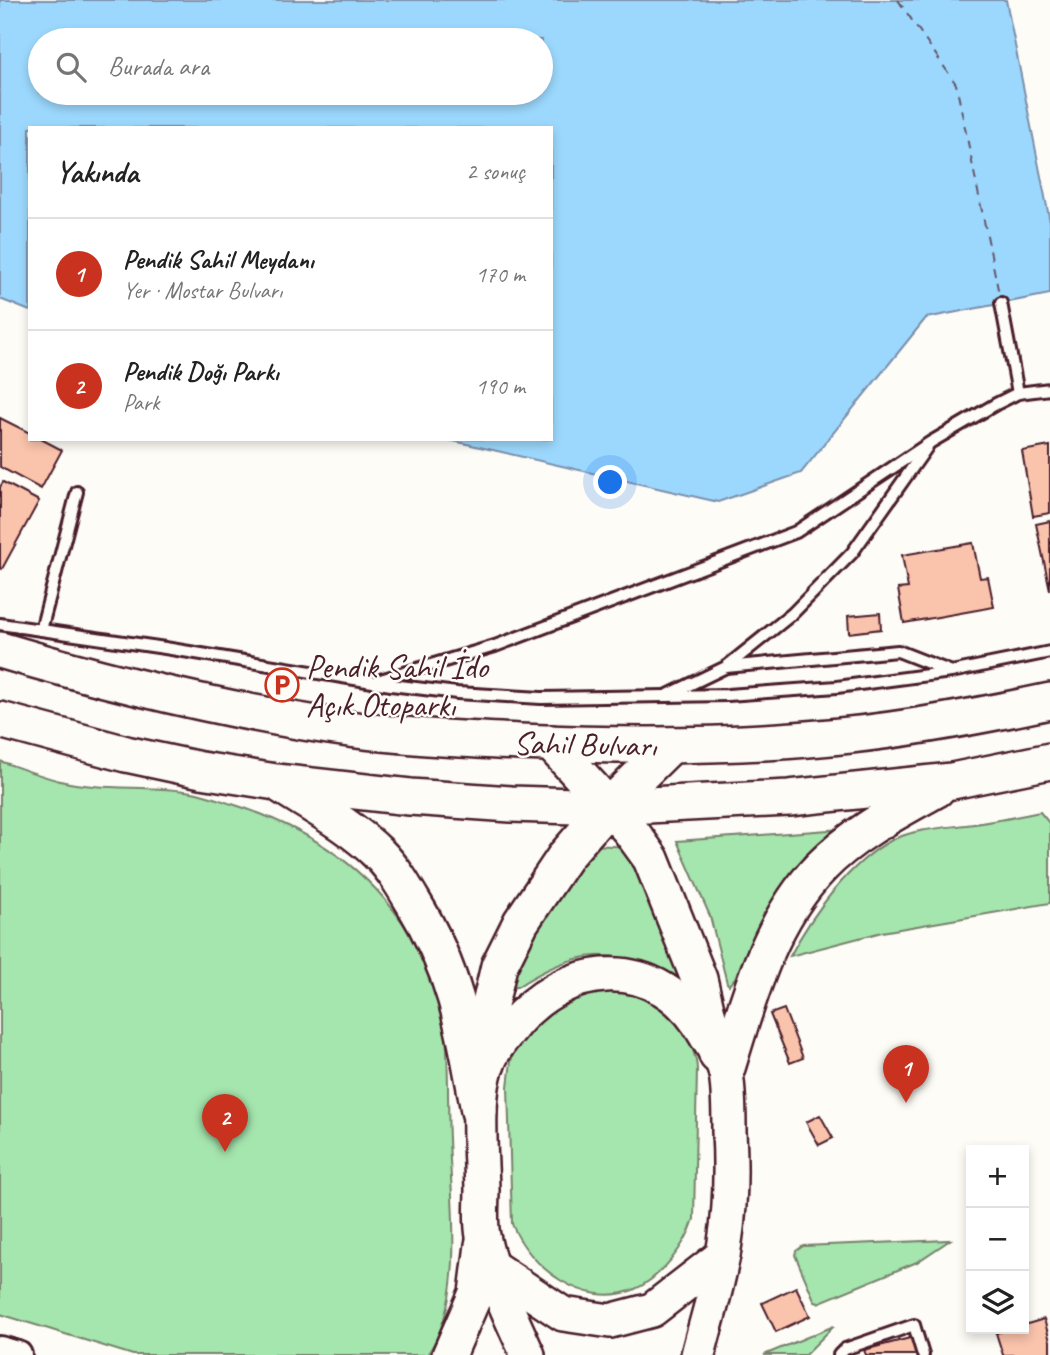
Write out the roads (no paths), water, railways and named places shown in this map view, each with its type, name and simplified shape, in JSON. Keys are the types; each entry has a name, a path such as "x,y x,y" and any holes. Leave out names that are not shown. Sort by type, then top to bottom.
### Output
{"highway":[{"name":"Sahil Bulvarı","path":"0,650 179,698 266,715 377,732 551,743 671,745 848,735 944,722 1050,701"},
{"name":"Sahil Bulvarı","path":"0,720 126,754 276,782 410,797 608,807 789,798 952,781 1050,761"},
{"path":"551,743 630,830 651,859 699,979 721,1063"},
{"path":"487,1064 489,1009 499,965 521,922 566,855 608,807 671,745"},
{"path":"721,1063 755,978 796,898 821,868 857,837 884,818 952,781"},
{"path":"276,782 353,832 378,853 397,875 441,953 461,1012 479,1111"}],"main road":[{"path":"449,1355 476,1293 483,1235 479,1111 487,1064 498,1044 519,1017 544,996 585,976 617,973 664,989 697,1019 721,1063 731,1193 723,1255 698,1355"},
{"path":"483,1235 508,1310 528,1355"},
{"path":"494,1268 563,1314 610,1321 652,1310 723,1255"}],"street":[{"path":"0,1350 18,1355"}],"lane":[{"path":"1001,303 1018,393"},
{"path":"372,682 495,646 796,532 930,442 1018,393 1050,389"},
{"path":"664,697 726,667 792,614 852,553 930,442"},
{"path":"41,630 78,492"},
{"path":"0,624 372,682 484,696 541,698 727,695 836,687 951,672 1050,652"},
{"path":"726,667 898,651 951,672"},
{"path":"839,1355 845,1349 914,1325 923,1355"}],"water":[{"path":"0,0 1006,0 1050,222 1050,294 926,318 801,473 718,502 454,441 553,441 553,126 28,126 28,310 0,299"}],"place":[{"name":"Pendik Sahil İdo Açık Otoparkı","path":"282,685"},
{"name":"Pendik Sahil Meydanı","path":"906,1103"},
{"name":"Pendik Doğı Parkı","path":"225,1152"}]}
